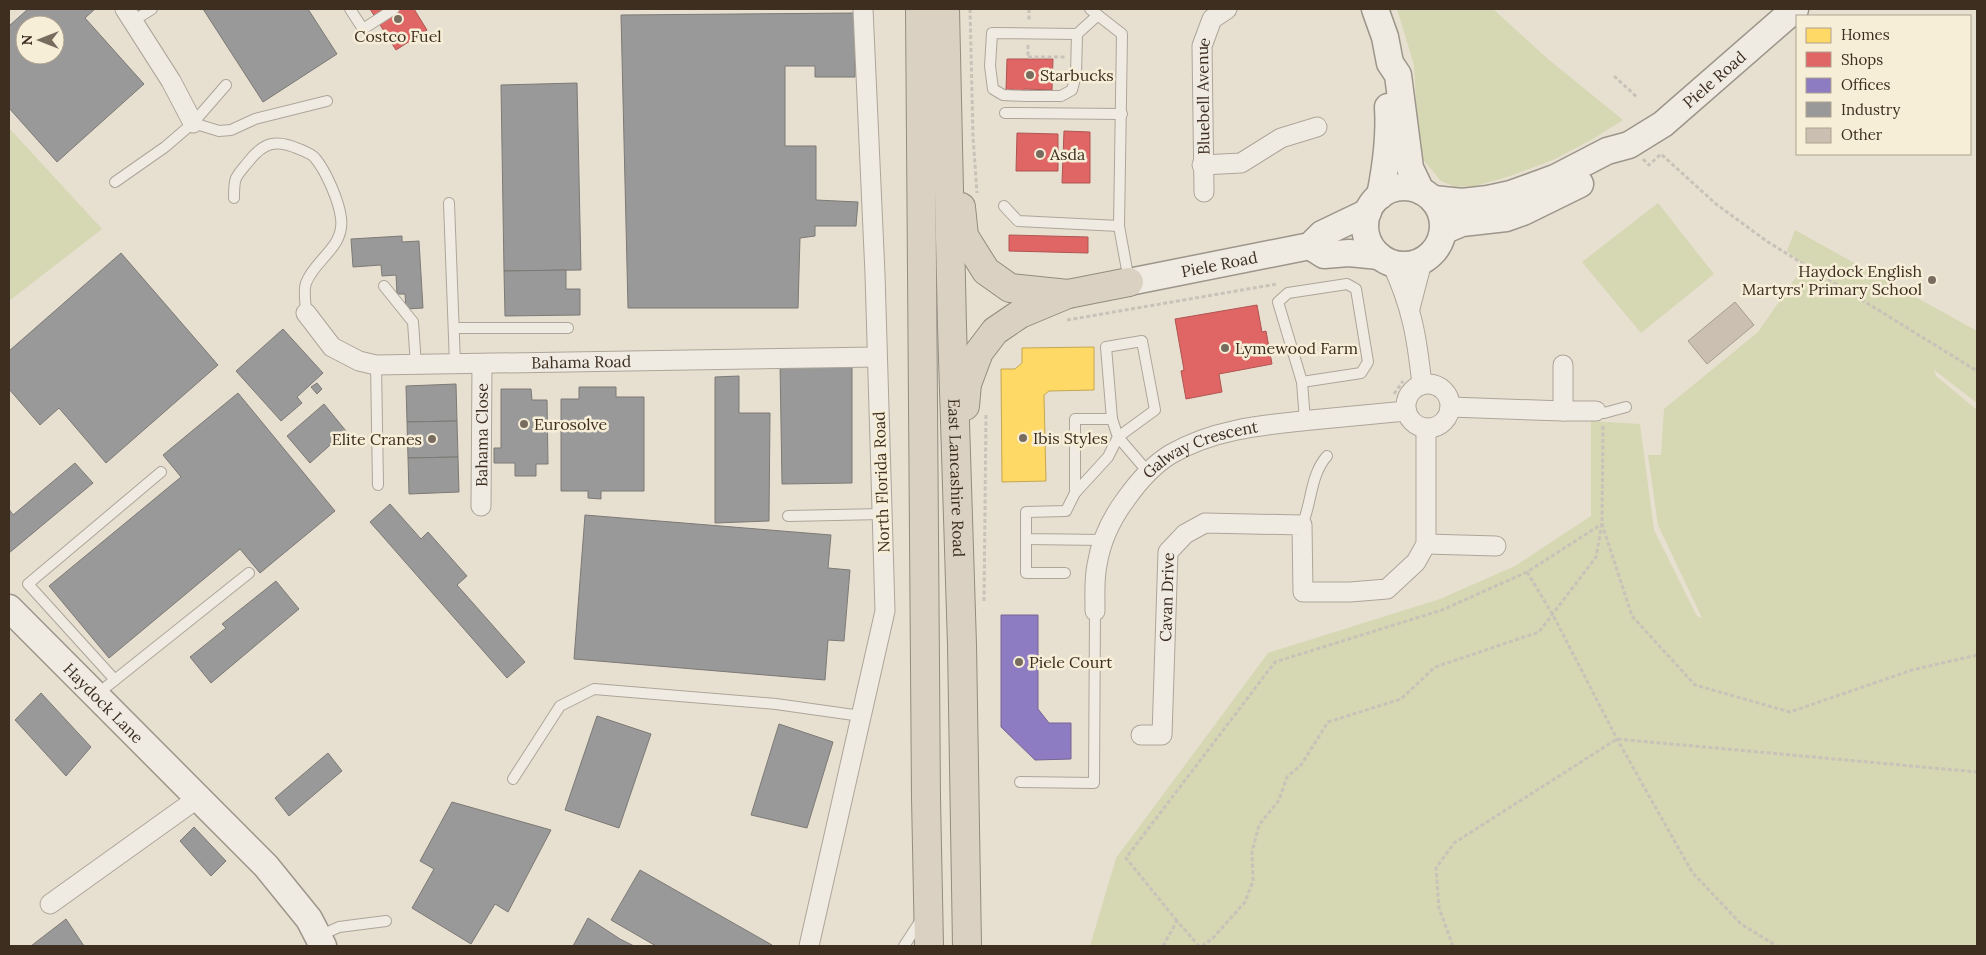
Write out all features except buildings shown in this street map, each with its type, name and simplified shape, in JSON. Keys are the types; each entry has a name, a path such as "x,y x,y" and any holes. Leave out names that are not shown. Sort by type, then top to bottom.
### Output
{"highway":[{"name":"East Lancashire Road","path":"920,9 929,946"},
{"name":"East Lancashire Road","path":"945,9 967,946"},
{"path":"945,47 964,236 986,270 1010,288 1068,294"},
{"path":"957,480 967,384 979,352 995,331 1020,314 1068,294 1129,282"}],"street":[{"name":"North Florida Road","path":"809,946 885,611 863,9"},
{"name":"Bluebell Avenue","path":"1204,192 1202,165 1202,46 1212,20 1227,9"},
{"path":"1310,246 1324,255 1349,253 1406,265 1422,262 1436,249 1443,231 1440,211 1427,195 1410,168 1398,76 1390,63 1385,37 1375,9"},
{"name":"Piele Road","path":"1427,195 1462,202 1488,200 1555,178 1607,151 1629,145 1663,124 1795,9"},
{"path":"129,15 171,81 194,123"},
{"path":"1390,63 1386,76 1389,123 1386,168 1366,234 1371,247 1386,260 1410,308 1417,340 1422,385"},
{"path":"1202,165 1242,163 1281,138 1317,127"},
{"name":"Piele Road","path":"1443,231 1462,223 1506,218 1523,212 1576,186 1613,164 1629,145"},
{"path":"1374,204 1389,190 1400,187 1410,188 1427,195"},
{"name":"Piele Road","path":"1129,282 1310,246 1322,234 1374,204"},
{"path":"1410,308 1422,262"},
{"name":"Bahama Road","path":"306,313 332,347 359,361 376,366 877,357"},
{"name":"Bahama Close","path":"481,506 482,364"},
{"path":"1563,365 1563,411"},
{"path":"1429,384 1442,389 1446,394 1450,407 1449,413 1438,426 1426,428 1416,425 1406,411 1407,398 1411,392 1422,385 1429,384"},
{"path":"1450,407 1600,412"},
{"name":"Galway Crescent","path":"1095,610 1096,566 1103,540 1116,514 1134,488 1148,472 1170,454 1223,432 1254,426 1406,411"},
{"path":"1302,526 1303,592 1350,592 1387,589 1416,562 1426,544 1426,428"},
{"name":"Cavan Drive","path":"1141,735 1162,735 1168,552 1185,534 1205,523 1302,526"},
{"path":"1426,544 1496,546"},
{"name":"Haydock Lane","path":"9,608 266,866 309,920 320,942"},
{"path":"50,904 198,798"}],"lane":[{"path":"129,15 152,9"},
{"path":"350,9 363,29 394,9"},
{"path":"1077,34 992,33 990,66 993,89 1003,95 1061,96 1072,90 1076,75 1077,34 1094,12 1122,34 1120,226 1129,282"},
{"path":"115,182 164,148 194,123 226,85"},
{"path":"194,123 219,131 231,130 255,119 327,101"},
{"path":"1005,113 1122,114"},
{"path":"234,198 234,179 258,150 273,143 286,144 315,157 335,195 341,219 337,240 328,255 316,264 305,284 306,313"},
{"path":"449,203 455,364"},
{"path":"1004,206 1018,221 1120,226"},
{"path":"1302,382 1362,373 1368,362 1356,289 1347,284 1288,293 1278,302 1302,382 1305,421"},
{"path":"384,286 413,322 416,365"},
{"path":"454,328 568,328"},
{"path":"1065,573 1026,574 1026,512 1066,511 1075,494 1108,457 1118,437 1155,410 1142,341 1106,347 1112,419 1118,437 1148,472"},
{"path":"376,366 378,485"},
{"path":"1600,412 1626,407"},
{"path":"1075,494 1075,420 1112,419"},
{"path":"1302,526 1308,511 1320,464 1327,456"},
{"path":"115,680 28,584 161,472"},
{"path":"788,516 882,514"},
{"path":"1026,539 1103,540"},
{"path":"95,696 248,573"},
{"path":"1020,782 1094,783 1095,610"},
{"path":"513,779 560,706 594,689 776,704 861,716"},
{"path":"904,946 928,908"},
{"path":"320,942 339,927 386,921"}],"path":[{"path":"970,9 973,137 977,194"},
{"path":"1028,57 1076,58"},
{"path":"1614,76 1638,98"},
{"path":"1649,165 1661,154 1716,204 1768,242 1977,370"},
{"path":"1600,412 1602,524 1596,557 1554,614 1539,632 1435,667 1401,699 1328,722 1301,765 1287,777 1279,800 1259,825 1252,852 1253,881 1245,902 1212,939 1200,946 1177,921 1126,858 1275,662 1442,610 1527,572 1602,524"},
{"path":"1602,524 1632,616 1696,685 1790,712 1912,670 1977,655"},
{"path":"1527,572 1554,614 1617,739 1692,872 1741,924 1776,946"},
{"path":"1453,946 1439,908 1436,868 1454,843 1617,739 1977,772"},
{"path":"1163,946 1177,921"}],"green space":[{"path":"1397,9 1493,9 1548,59 1623,120 1593,139 1553,160 1507,177 1475,186 1455,187 1441,181 1419,155 1414,65"},
{"path":"9,128 102,229 9,301"},
{"path":"1658,203 1714,274 1641,333 1582,262"},
{"path":"1795,230 1977,331 1977,403 1934,370 1936,376 1977,410 1977,946 1090,946 1116,858 1268,653 1440,599 1515,566 1591,516 1591,421 1640,424 1654,530 1697,616 1702,618 1658,525 1648,455 1661,455 1664,409 1758,332 1801,270 1837,292 1787,251"}],"place":[{"name":"Costco Fuel","path":"398,19"},
{"name":"Starbucks","path":"1030,75"},
{"name":"Asda","path":"1040,154"},
{"name":"Haydock English Martyrs' Primary School","path":"1932,280"},
{"name":"Lymewood Farm","path":"1225,348"},
{"name":"Eurosolve","path":"524,424"},
{"name":"Ibis Styles","path":"1023,438"},
{"name":"Elite Cranes","path":"432,439"},
{"name":"Piele Court","path":"1019,662"}]}
